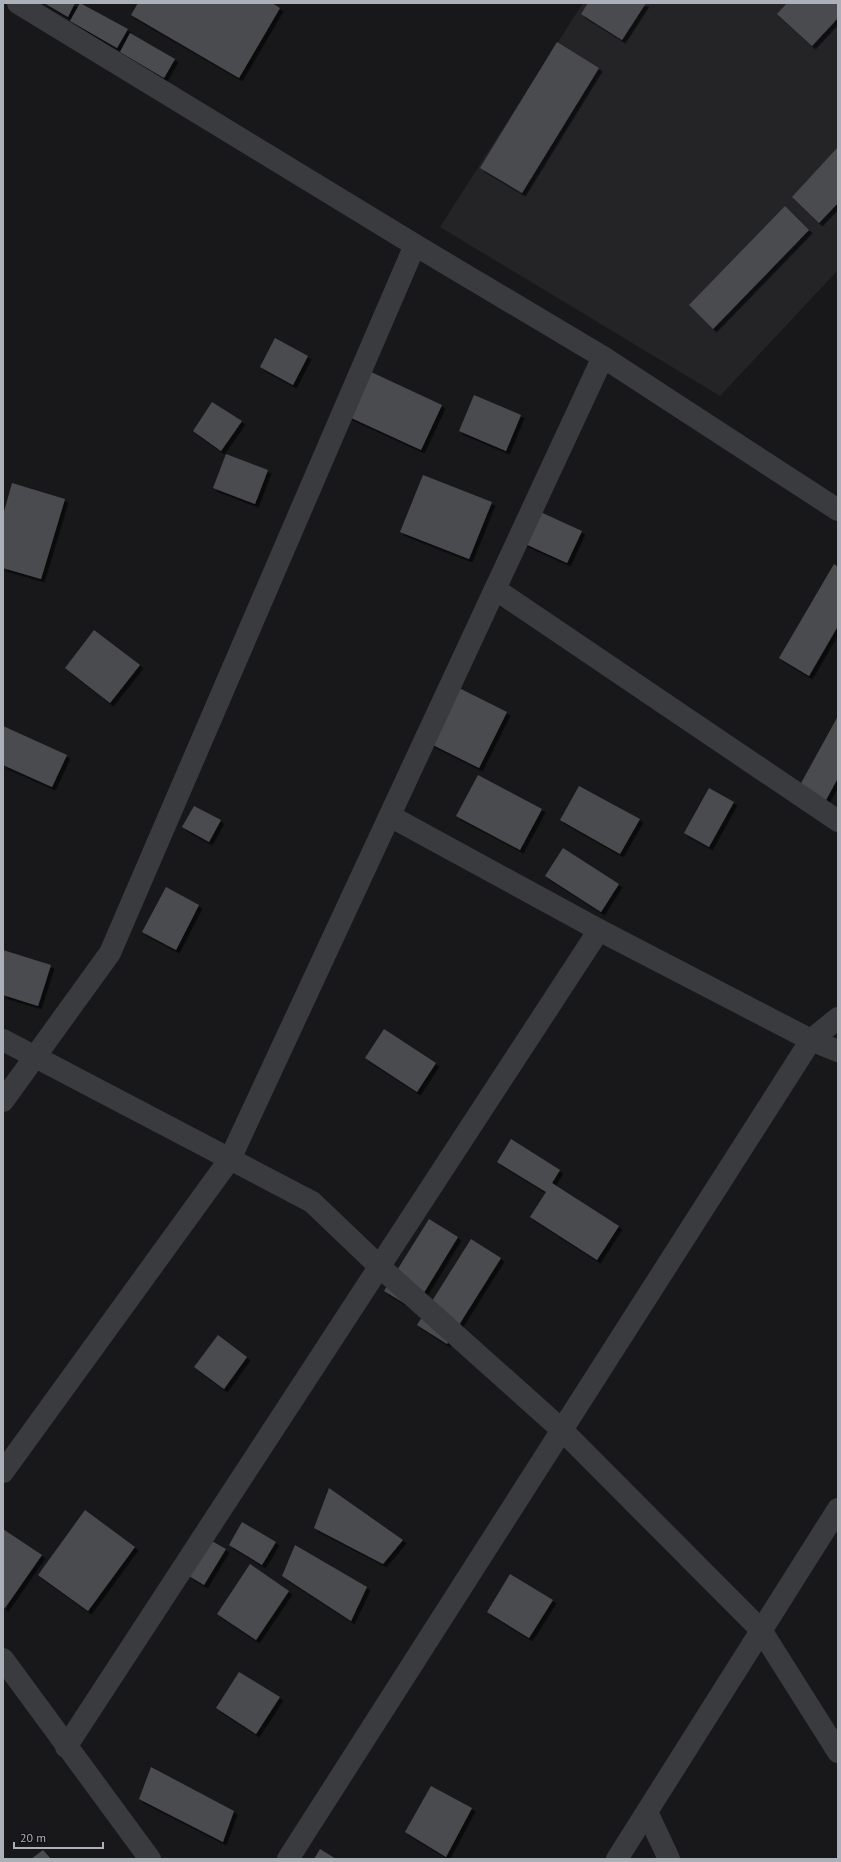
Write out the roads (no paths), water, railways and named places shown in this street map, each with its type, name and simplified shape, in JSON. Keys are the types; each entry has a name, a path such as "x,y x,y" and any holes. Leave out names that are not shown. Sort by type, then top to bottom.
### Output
{"street":[{"path":"18,3 415,245 603,357 838,510"},
{"path":"3,1101 110,953 415,245"},
{"path":"5,1467 230,1159 603,357"},
{"path":"495,589 838,821"},
{"path":"390,816 599,930 811,1040 838,1051"},
{"path":"66,1747 599,930"},
{"path":"288,1859 811,1040 838,1018"},
{"path":"3,1040 312,1202 380,1267 562,1430 762,1630 838,1752"},
{"path":"617,1859 838,1509"},
{"path":"3,1659 66,1747 150,1859"},
{"path":"647,1812 669,1859"}]}
